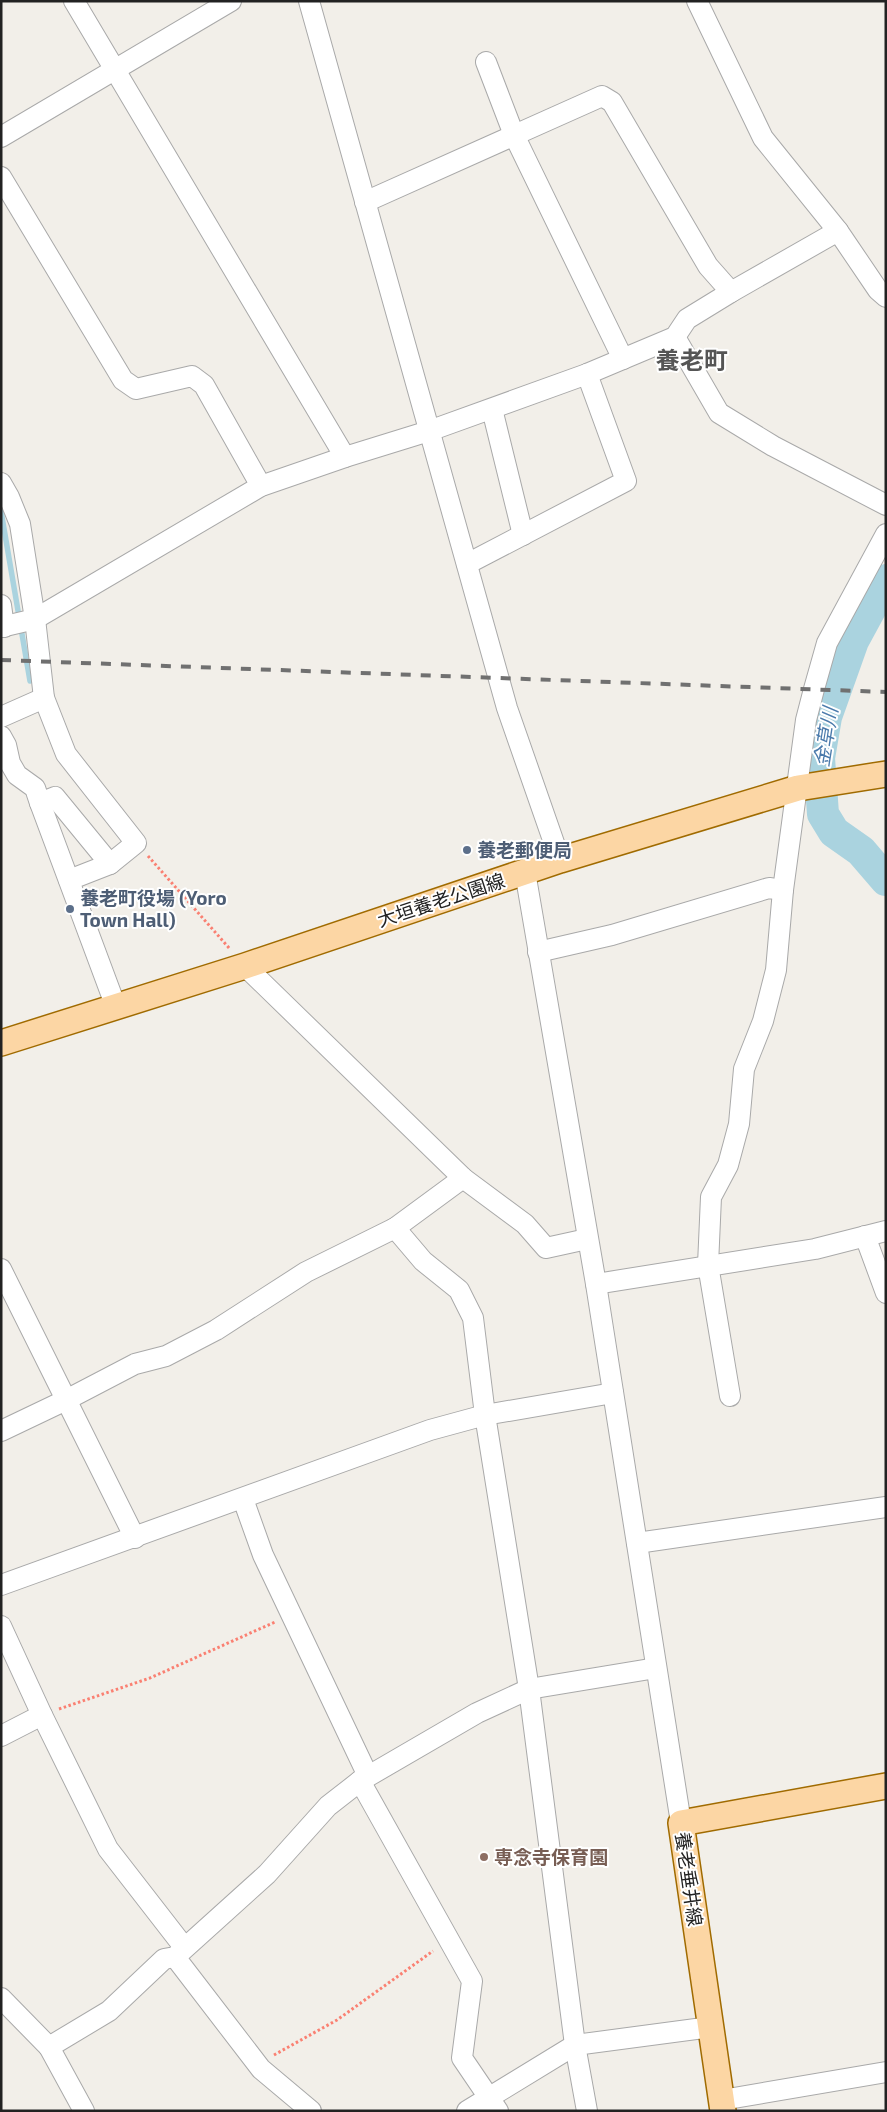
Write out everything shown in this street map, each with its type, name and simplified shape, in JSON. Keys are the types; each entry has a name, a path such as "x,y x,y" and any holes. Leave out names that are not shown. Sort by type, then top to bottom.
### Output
{"main road":[{"name":"大垣養老公園線","path":"1,1043 246,966 560,860 805,786 886,774"},
{"name":"養老垂井線","path":"723,2106 681,1823 886,1786"}],"street":[{"path":"74,1 346,457"},
{"path":"1,137 231,1"},
{"path":"309,1 507,708 560,860"},
{"path":"697,1 763,138 838,231 878,290 886,297"},
{"path":"486,62 514,135 624,359"},
{"path":"365,202 602,96 612,102 708,266 731,292"},
{"path":"1,177 123,380 136,389 192,376 204,386 261,486"},
{"path":"1,605 3,627 35,619 261,486 429,431 587,374 675,338 687,319 838,231"},
{"path":"675,338 719,413 773,446 886,505"},
{"path":"468,564 626,481 587,374"},
{"path":"492,408 523,535"},
{"path":"1,484 20,524 35,619 44,698 66,754 136,842 110,864 69,880"},
{"path":"730,1396 708,1265 711,1197 728,1165 739,1124 744,1069 763,1021 776,970 783,890 805,786 806,720 827,643 886,534"},
{"path":"1,717 44,698"},
{"path":"1,736 6,745 10,764 17,775 35,788 116,1007"},
{"path":"40,803 55,797 110,864"},
{"path":"525,872 596,1284 681,1823"},
{"path":"538,952 612,935 769,888 783,890"},
{"path":"246,966 463,1178 525,1224 546,1248 587,1239"},
{"path":"1,1431 135,1364 166,1356 216,1330 306,1272 395,1228 463,1178"},
{"path":"395,1228 423,1261 459,1290 473,1318 485,1415 529,1688 575,2045 587,2111"},
{"path":"596,1284 815,1248 886,1231"},
{"path":"865,1236 886,1293"},
{"path":"1,1269 135,1538"},
{"path":"1,1585 430,1430 485,1415 613,1393"},
{"path":"243,1498 263,1555 292,1614 364,1778 472,1981 462,2058 493,2104"},
{"path":"637,1543 886,1507"},
{"path":"1,1626 42,1715 108,1849 258,2064 311,2111"},
{"path":"49,2047 109,2011 164,1959 180,1952 267,1874 328,1806 364,1778 477,1713 529,1688 656,1668"},
{"path":"1,1736 42,1715"},
{"path":"1,1998 49,2047 84,2111"},
{"path":"468,2111 493,2104 575,2045 711,2027"},
{"path":"723,2106 886,2072"}],"path":[{"path":"136,842 246,966"},
{"path":"42,1715 150,1678 292,1614"},
{"path":"258,2064 337,2020 449,1940"}],"waterway":[{"path":"1,511 30,681"},
{"name":"金草川","path":"886,580 853,641 826,717 819,758 823,814 834,832 861,851 886,880"}],"railway":[{"path":"1,660 886,692"}],"place":[{"name":"養老郵便局","path":"467,850"},
{"name":"養老町役場 (Yoro Town Hall)","path":"70,909"},
{"name":"専念寺保育園","path":"484,1857"}],"district":[{"name":"養老町","path":"692,361"}]}
